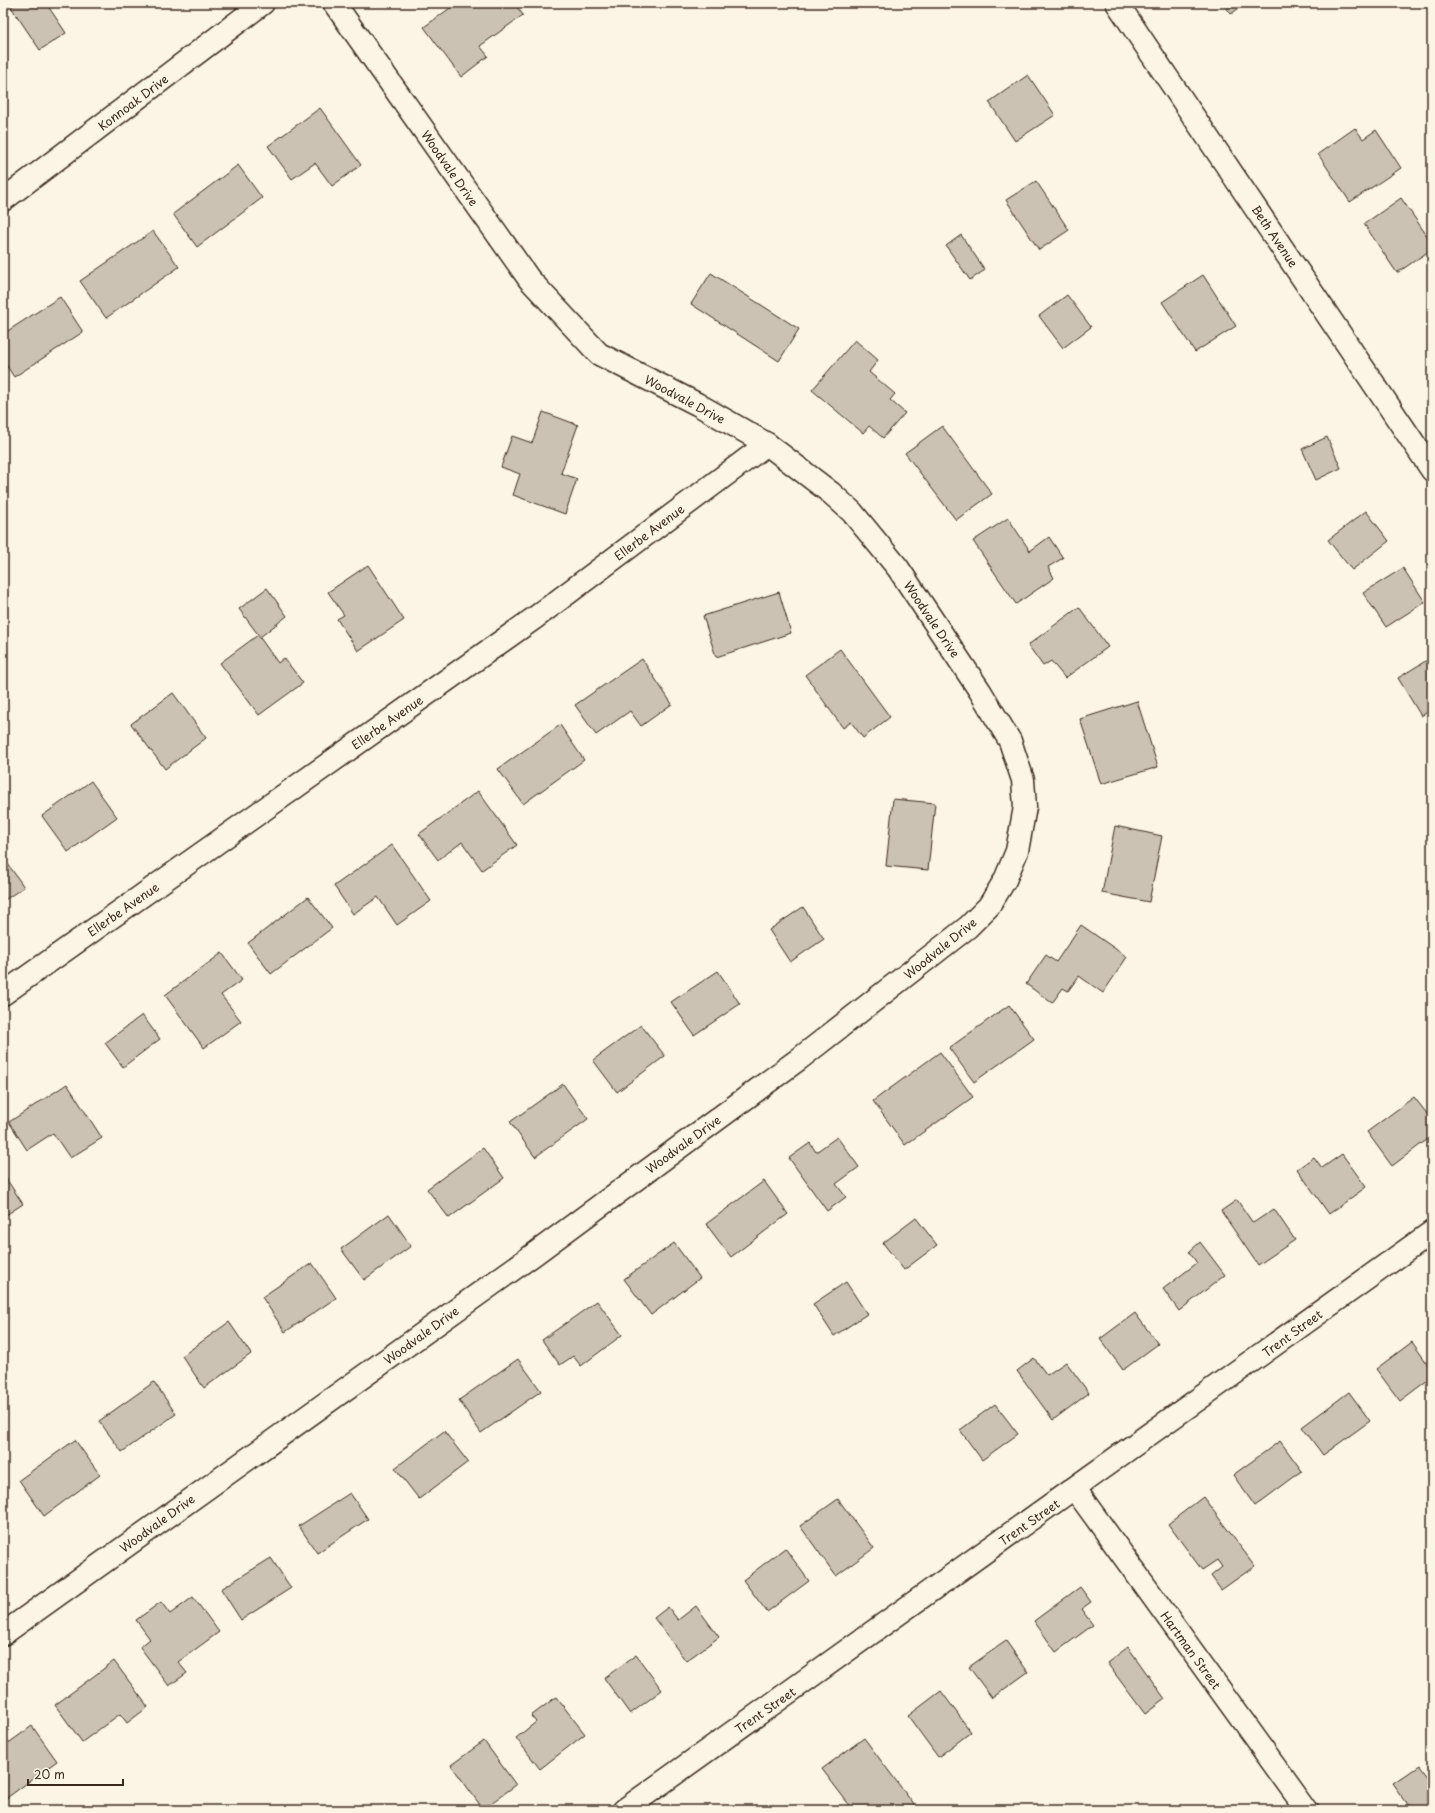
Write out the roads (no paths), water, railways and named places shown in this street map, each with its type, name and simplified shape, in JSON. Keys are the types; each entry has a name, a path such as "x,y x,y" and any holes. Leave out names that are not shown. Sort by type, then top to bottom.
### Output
{"street":[{"name":"Konnoak Drive","path":"3,200 263,3"},
{"name":"Woodvale Drive","path":"3,1634 533,1255 793,1063 968,927 989,906 1005,880 1017,851 1025,807 1023,780 1010,742 980,691 898,568 852,512 831,493 767,444 697,404 600,354 529,279 334,3"},
{"name":"Beth Avenue","path":"1117,3 1432,470"},
{"name":"Ellerbe Avenue","path":"3,994 536,616 767,444"},
{"name":"Trent Street","path":"624,1810 1075,1489 1432,1232"},
{"name":"Hartman Street","path":"1075,1489 1307,1810"}]}
